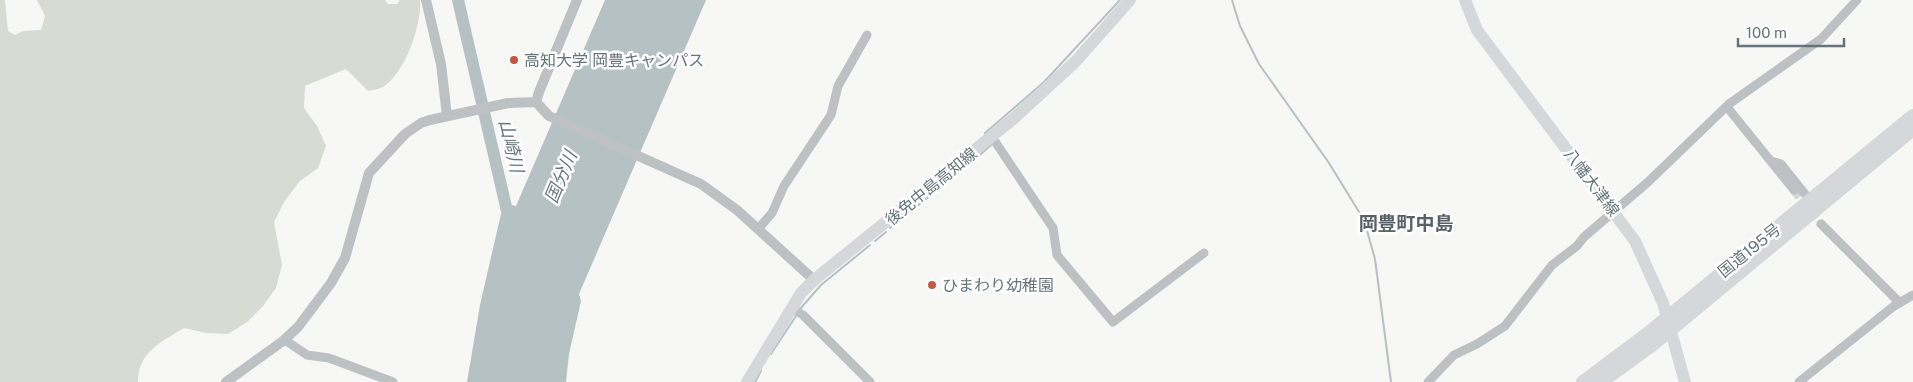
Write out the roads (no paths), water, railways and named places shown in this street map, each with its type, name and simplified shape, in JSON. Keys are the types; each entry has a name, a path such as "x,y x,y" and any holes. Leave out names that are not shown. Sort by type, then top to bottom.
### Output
{"highway":[{"name":"国道195号","path":"1601,382 1668,323 1813,204 1913,116"},
{"name":"国道195号","path":"1813,204 1913,129"},
{"name":"国道195号","path":"1584,382 1668,323"}],"main road":[{"name":"後免中島高知線","path":"747,382 792,308 814,280 992,136 1059,77 1130,0"},
{"name":"八幡大津線","path":"1465,0 1477,30 1614,212 1642,254 1668,323 1685,382"}],"street":[{"path":"426,0 442,64 447,116"},
{"path":"536,102 577,0"},
{"path":"1428,382 1454,355 1477,344 1505,326 1552,265 1577,246 1584,237 1614,212 1727,107 1821,39 1857,0"},
{"path":"758,228 772,213 784,186 831,115 838,86 867,35"},
{"path":"226,382 285,340 331,283 345,258 369,174 412,128 421,123 490,106 536,102"},
{"path":"536,102 544,111 702,184 758,228 814,280"},
{"path":"1727,107 1794,190"},
{"path":"992,136 1053,228 1057,255 1113,322 1204,253"},
{"path":"1770,161 1781,164 1813,204"},
{"path":"1821,224 1900,304"},
{"path":"1799,382 1913,295"},
{"path":"792,308 803,315 870,382"},
{"path":"285,340 307,355 329,358 393,382"}],"water":[{"name":"国分川","path":"605,0 706,0 579,294 581,301 569,354 566,382 467,382 480,305 501,214 512,205 516,206"}],"waterway":[{"name":"山崎川","path":"458,0 510,224"},
{"path":"985,133 1044,82 1120,0"},
{"path":"1232,0 1240,26 1259,64 1329,163 1364,220 1375,259 1391,382"},
{"path":"973,161 991,145"},
{"path":"890,228 968,165"},
{"path":"875,241 886,232"},
{"path":"800,309 821,285 870,245"},
{"path":"771,354 796,316"},
{"path":"755,382 761,371"}],"tunnel":[{"path":"1794,190 1821,224"}],"place":[{"name":"高知大学 岡豊キャンパス","path":"514,60"},
{"name":"ひまわり幼稚園","path":"932,285"}],"district":[{"name":"岡豊町中島","path":"1406,223"}]}
